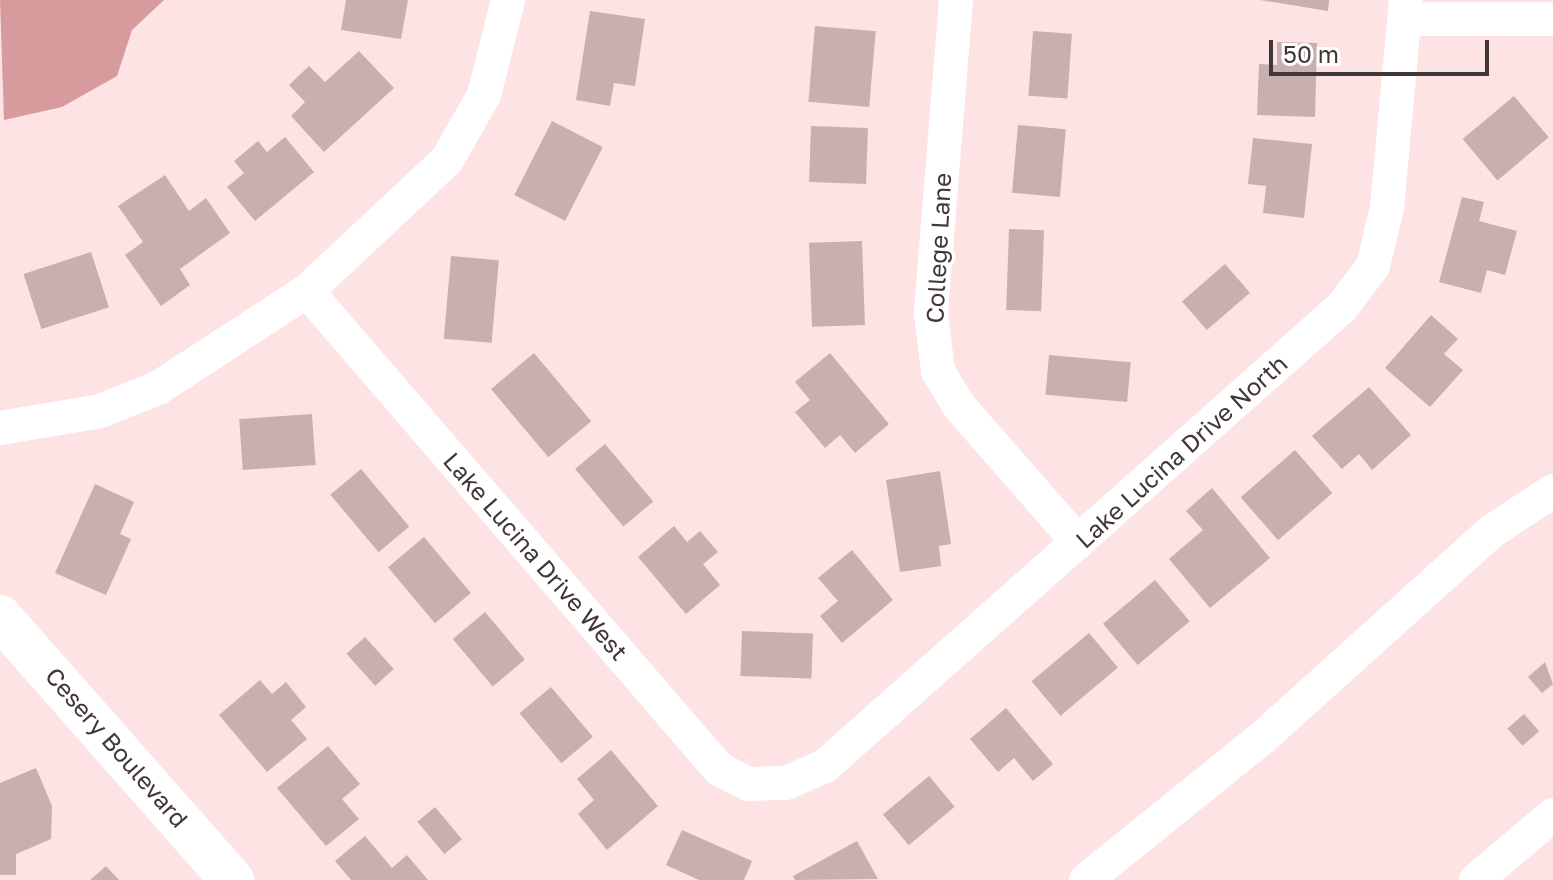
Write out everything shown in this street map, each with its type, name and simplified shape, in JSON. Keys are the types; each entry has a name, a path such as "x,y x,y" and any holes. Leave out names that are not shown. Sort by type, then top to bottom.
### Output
{"main road":[{"name":"Cesery Boulevard","path":"0,617 232,880"}],"street":[{"path":"0,428 100,411 158,388 307,291 447,160 484,95 508,0"},
{"name":"College Lane","path":"956,0 931,314 938,371 959,406 1078,542"},
{"path":"1406,9 1553,19"},
{"name":"Lake Lucina Drive North","path":"786,783 825,766 1342,307 1373,266 1387,208 1406,9"},
{"name":"Lake Lucina Drive West","path":"307,291 719,769 749,784 786,783"},
{"path":"1086,880 1547,505"},
{"path":"1476,880 1553,815"}],"shaded area":[{"path":"0,0 164,0 132,30 117,76 62,107 4,120"}],"building":[{"path":"346,0 408,0 401,39 341,30"},
{"path":"1260,0 1329,0 1328,11"},
{"path":"590,11 645,19 635,86 614,83 610,106 576,100"},
{"path":"815,26 876,31 869,107 808,102"},
{"path":"1033,31 1072,34 1067,99 1028,96"},
{"path":"1277,42 1317,43 1315,117 1257,115 1259,64 1277,65"},
{"path":"359,51 394,88 324,152 291,116 305,102 289,85 309,66 325,82"},
{"path":"1514,96 1549,137 1497,180 1463,139"},
{"path":"552,121 603,147 565,221 514,195"},
{"path":"1018,125 1066,129 1060,197 1012,193"},
{"path":"811,126 868,128 866,184 809,182"},
{"path":"285,137 314,172 255,221 227,187 244,173 234,161 258,141 267,152"},
{"path":"1253,138 1312,144 1304,218 1263,213 1266,186 1248,184"},
{"path":"165,175 189,211 206,198 230,233 180,269 190,285 161,306 125,255 143,242 118,206"},
{"path":"1462,197 1484,202 1479,221 1517,231 1505,275 1487,270 1481,293 1439,282"},
{"path":"1009,229 1044,230 1041,311 1006,310"},
{"path":"862,241 865,325 812,327 809,243"},
{"path":"91,252 109,307 41,329 23,274"},
{"path":"451,256 499,260 492,343 444,339"},
{"path":"1225,264 1250,293 1207,330 1182,301"},
{"path":"1431,315 1458,339 1444,354 1463,370 1430,407 1385,368"},
{"path":"534,353 591,421 548,457 491,389"},
{"path":"830,353 889,424 855,453 840,435 825,448 795,412 810,400 795,382"},
{"path":"1049,355 1131,362 1127,402 1046,395"},
{"path":"1369,387 1411,435 1372,470 1359,454 1342,469 1312,436"},
{"path":"312,414 316,465 243,470 239,419"},
{"path":"605,444 653,501 623,527 575,469"},
{"path":"1295,450 1332,493 1278,540 1241,497"},
{"path":"361,469 409,526 379,552 330,495"},
{"path":"940,471 951,544 939,546 941,566 900,572 886,480"},
{"path":"95,484 134,502 120,534 131,539 106,595 55,573"},
{"path":"1212,488 1270,558 1210,608 1169,559 1203,530 1186,511"},
{"path":"674,526 687,542 700,531 718,552 703,564 720,585 686,614 638,557"},
{"path":"424,537 471,593 435,623 388,567"},
{"path":"852,550 893,600 842,643 820,616 838,601 818,578"},
{"path":"1155,580 1190,621 1138,665 1103,624"},
{"path":"485,612 525,659 493,686 453,639"},
{"path":"742,631 813,633 811,678 740,676"},
{"path":"1089,633 1118,667 1060,716 1032,681"},
{"path":"365,637 394,669 375,686 346,654"},
{"path":"1545,662 1553,684 1542,693 1528,677"},
{"path":"260,680 272,694 286,682 306,707 291,720 307,739 267,772 219,715"},
{"path":"551,687 593,737 561,763 520,713"},
{"path":"1006,708 1053,764 1033,781 1014,758 998,772 970,739"},
{"path":"1524,714 1539,731 1522,746 1507,728"},
{"path":"328,746 360,784 342,799 359,819 326,846 277,788"},
{"path":"611,750 658,806 607,850 578,814 594,800 577,779"},
{"path":"36,768 52,806 51,839 16,854 16,875 0,875 0,783"},
{"path":"929,776 955,807 909,845 883,815"},
{"path":"435,807 462,839 444,854 417,822"},
{"path":"682,830 752,861 744,880 699,880 666,865"},
{"path":"365,836 392,868 407,855 428,880 351,880 335,861"},
{"path":"857,841 878,879 795,880 793,876"},
{"path":"106,866 119,880 90,880"}]}
